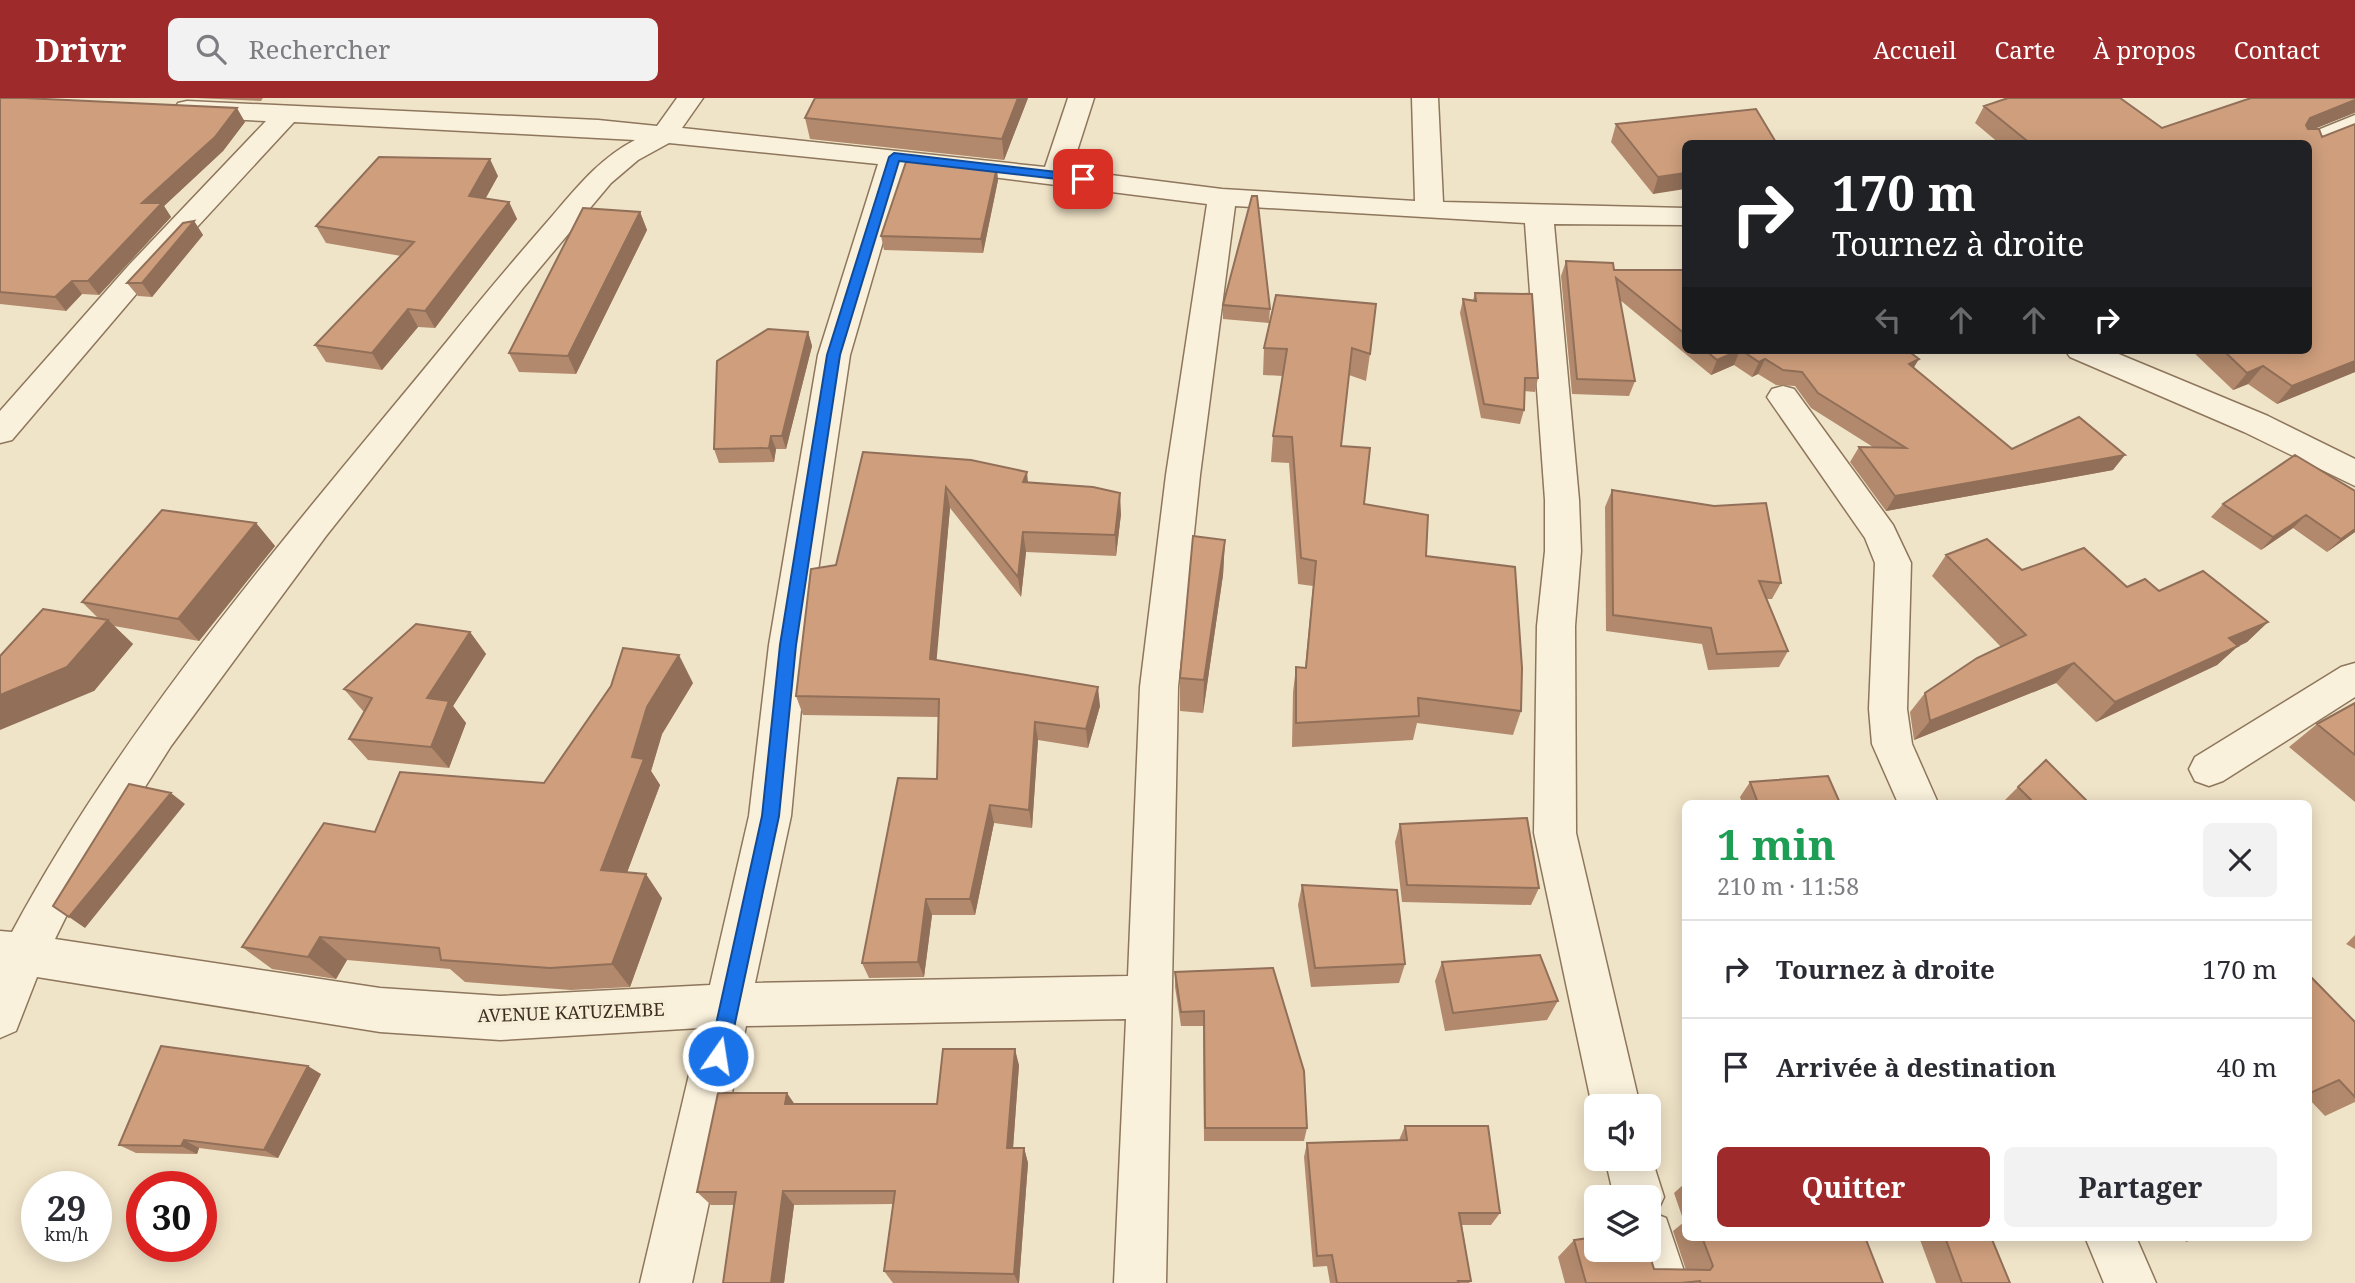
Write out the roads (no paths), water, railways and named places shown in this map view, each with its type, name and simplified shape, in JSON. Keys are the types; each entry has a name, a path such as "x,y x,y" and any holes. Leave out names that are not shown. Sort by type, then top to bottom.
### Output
{"street":[{"path":"0,1016 12,952 62,881 157,734 314,527 512,281 601,177 628,154 664,135 690,98"},
{"path":"1056,175 1081,98"},
{"path":"1425,98 1429,210"},
{"path":"162,107 286,115 337,108 598,128 894,157 1222,197 1539,215 1682,216"},
{"path":"0,432 147,262 286,115"},
{"path":"2312,142 2355,122"},
{"path":"666,1283 771,816 788,645 834,355 894,157"},
{"path":"1140,1283 1147,996 1156,861 1159,687 1183,475 1222,197"},
{"path":"1539,215 1562,500 1563,551 1556,626 1555,833 1613,1094"},
{"path":"2090,354 2349,463"},
{"path":"1783,397 1881,534 1893,564 1894,600 1889,634 1888,709 1892,744 1917,800"},
{"path":"2209,769 2355,678"},
{"name":"AVENUE KATUZEMBE","path":"12,952 380,1010 500,1018 730,1005 1147,996"},
{"path":"2112,1241 2130,1283"},
{"path":"1656,1262 1662,1283"}]}
